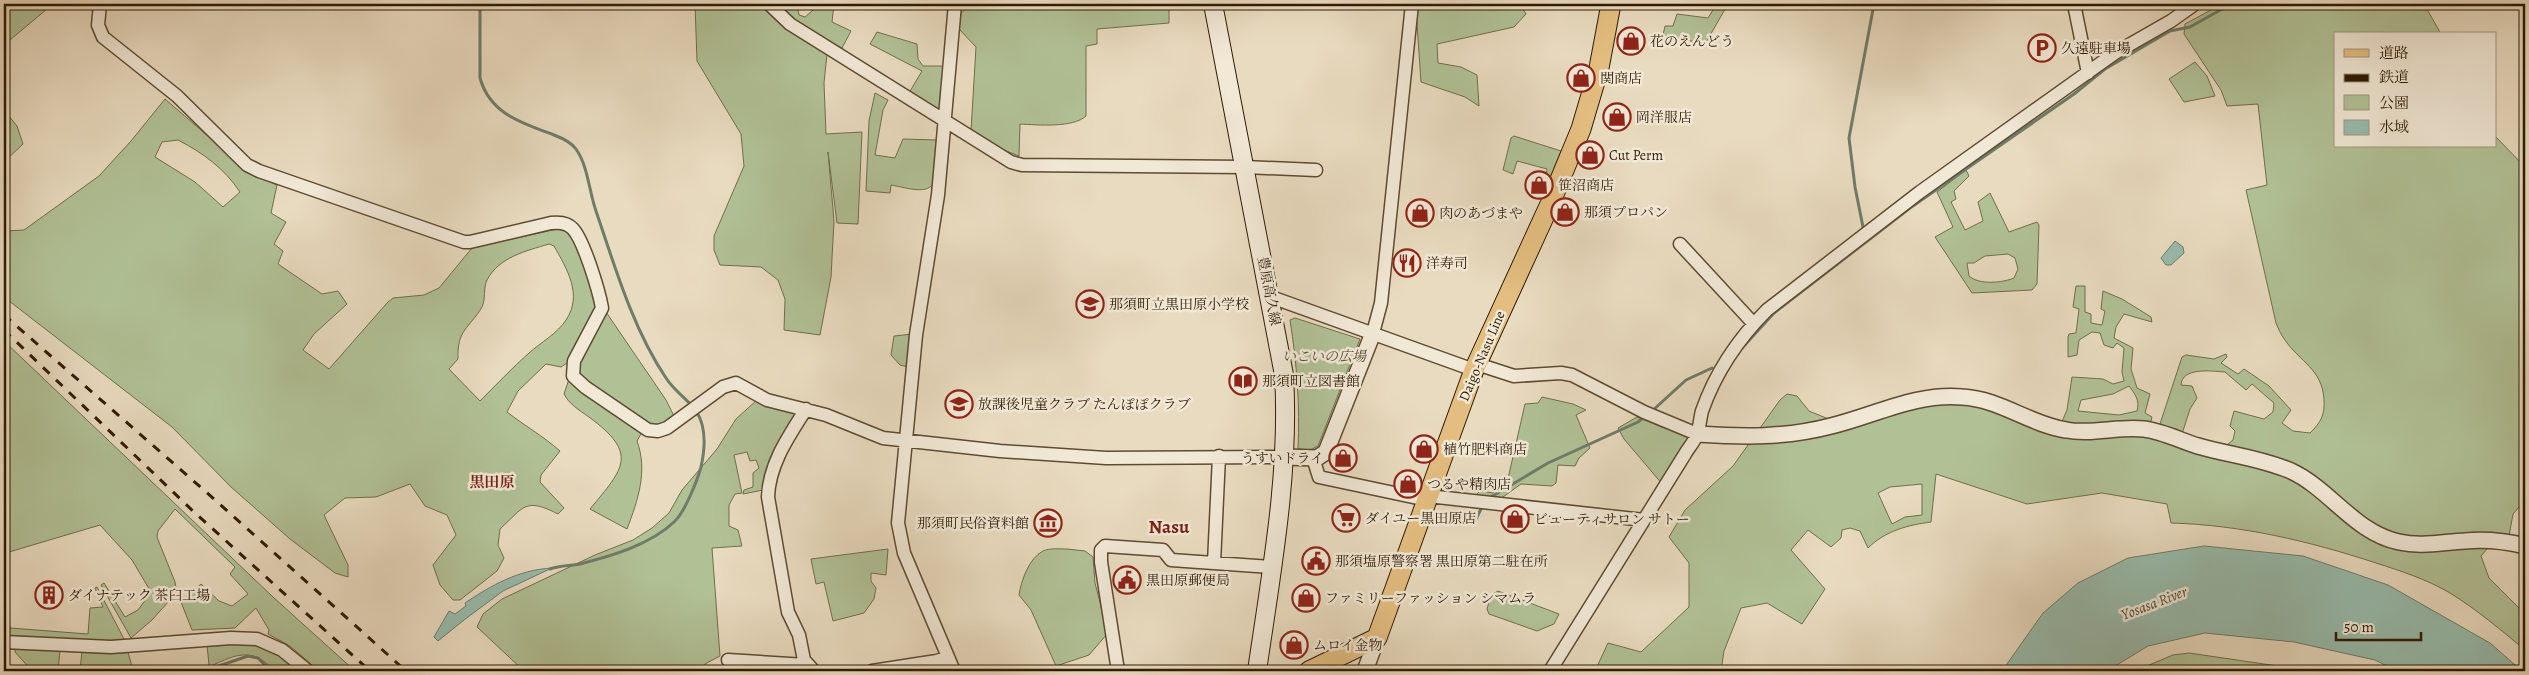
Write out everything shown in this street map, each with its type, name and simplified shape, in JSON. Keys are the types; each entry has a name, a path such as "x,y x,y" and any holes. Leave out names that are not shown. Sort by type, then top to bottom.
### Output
{"main road":[{"name":"豊原高久線","path":"1212,4 1271,298 1284,375 1286,405 1284,457 1257,671"},
{"name":"Daigo-Nasu Line","path":"1377,638 1476,367 1550,204 1581,129 1599,68 1611,4"},
{"path":"1309,671 1377,638"}],"street":[{"path":"100,4 98,24 103,37 177,96 243,161 259,171 464,242 551,223 559,222 569,225 582,246 602,308 574,361 573,376 585,387 648,430 658,431 667,428 723,387 736,383 767,400 826,415 874,435 906,441 1000,451 1106,458 1219,456 1312,458 1326,452 1373,332 1381,303 1412,4"},
{"path":"769,4 790,24 944,119 991,151 1022,165 1245,167 1316,170"},
{"path":"954,671 900,539 899,513 916,335 938,195 955,4"},
{"path":"2074,4 2088,73"},
{"path":"1550,671 1697,434 1702,412 1717,376 1730,353 1753,323 1767,310 1912,198 2088,73 2196,4"},
{"path":"1680,244 1753,323"},
{"path":"1271,298 1476,367 1514,376 1561,373 1572,375 1644,412 1697,434 1772,437 1833,426 1921,398 1963,397 1996,403 2049,426 2066,431 2096,432 2126,428 2146,429 2200,446 2260,460 2291,471 2313,483 2360,524 2377,534 2399,542 2426,545 2496,540 2525,546"},
{"path":"728,660 810,668 787,606 768,497 768,487 778,456 806,409"},
{"path":"1214,563 1219,456"},
{"path":"1312,458 1319,477 1428,498 1644,520"},
{"path":"1118,671 1107,609 1101,550 1105,546 1163,550 1171,560 1271,567"},
{"path":"4,642 111,647 231,638 257,639 282,650 308,671"},
{"path":"1365,671 1377,638"},
{"path":"872,671 937,661 948,657"}],"green space":[{"path":"4,4 53,4 4,45"},
{"path":"695,4 758,4 827,54 824,83 826,134 862,132 858,224 837,223 828,152 834,221 831,277 820,335 784,330 785,299 778,280 761,267 720,265 714,250 714,236 744,166 741,134 697,61"},
{"path":"776,4 797,4 799,15 805,17 820,4 834,4 832,22 851,31 842,48 809,32"},
{"path":"972,4 1169,4 1169,23 1097,29 1097,44 1086,46 1086,116 1080,120 1064,124 1020,124 1019,156 1001,149 971,131 976,47 959,29 961,13"},
{"path":"1423,4 1520,4 1526,14 1514,27 1437,44 1438,63 1461,67 1477,75 1479,106 1465,97 1421,82 1416,9"},
{"path":"1713,4 1728,4 1705,44 1663,35 1665,26 1673,26 1677,14 1708,18 1716,5"},
{"path":"2222,4 2424,4 2440,32 2334,32 2334,148 2496,148 2496,137 2525,167 2525,507 2519,507 2513,514 2509,536 2498,536 2481,556 2489,578 2525,614 2525,650 2498,627 2460,599 2441,588 2404,572 2351,555 2300,541 2249,531 2197,524 2171,523 2167,504 2102,493 2027,504 1936,474 1931,522 1889,533 1868,548 1860,531 1850,528 1842,530 1841,538 1831,547 1808,530 1791,550 1825,589 1802,624 1767,603 1741,608 1724,651 1721,671 1595,671 1608,643 1641,652 1689,607 1689,563 1669,537 1685,510 1733,466 1780,400 1787,394 1797,396 1809,411 1836,422 1917,403 1973,402 2057,433 2067,410 2072,377 2103,379 2113,384 2124,381 2122,372 2124,348 2117,343 2113,348 2104,345 2100,333 2092,332 2079,340 2077,355 2068,357 2068,337 2069,334 2076,333 2079,309 2073,307 2076,286 2085,286 2085,312 2091,314 2091,323 2102,325 2105,311 2101,309 2103,291 2122,299 2151,317 2152,322 2124,314 2116,327 2114,338 2133,348 2131,369 2137,388 2150,394 2145,413 2152,417 2151,421 2147,424 2217,453 2233,440 2235,431 2230,426 2234,411 2264,419 2273,412 2274,403 2252,384 2246,390 2225,372 2198,371 2186,375 2181,385 2192,386 2197,398 2190,409 2182,434 2159,427 2182,357 2186,355 2214,359 2226,354 2227,357 2221,363 2238,374 2244,369 2269,386 2291,410 2282,423 2293,431 2310,433 2314,429 2320,422 2323,414 2324,399 2322,389 2315,373 2291,348 2282,336 2276,323 2246,190 2267,185 2258,104 2227,106 2221,90 2184,34 2185,24","holes":["2129,386 2135,395 2137,411 2119,415 2078,411 2081,400 2113,394","1922,484 1922,515 1905,517 1892,524 1878,493 1890,487"]},
{"path":"877,32 917,44 918,59 923,66 944,66 940,108 936,110 909,93 922,71 870,44"},
{"path":"2195,62 2207,76 2215,96 2184,102 2169,79"},
{"path":"875,93 888,100 883,110 875,155 895,158 903,139 937,140 933,184 930,187 920,190 891,185 890,193 866,191 869,121"},
{"path":"165,99 253,175 277,185 271,213 286,222 274,244 283,251 278,264 322,294 338,291 347,304 314,334 303,350 329,369 387,303 393,298 424,295 439,288 472,248 557,229 569,232 575,239 598,301 570,361 561,367 546,364 518,391 507,412 560,451 541,475 540,482 564,508 558,514 531,505 520,510 500,529 498,545 504,558 497,571 460,600 453,600 440,585 433,565 456,535 447,515 425,506 410,484 376,497 345,498 324,515 348,565 348,577 335,573 290,539 231,487 172,427 4,297 4,231 24,230 99,176 131,141","holes":["178,140 212,162 234,183 240,192 223,207 195,182 155,157 162,142","549,244 554,246 571,282 573,292 571,311 566,320 549,338 533,349 480,401 449,369 458,359 459,341 482,307 486,283 492,272 514,256"]},
{"path":"4,110 17,126 23,144 4,162"},
{"path":"1514,136 1561,151 1550,178 1546,177 1547,169 1517,161 1513,174 1503,170 1511,138"},
{"path":"1966,170 1969,176 1954,191 1956,199 1951,202 1965,230 1983,221 1978,202 1990,193 2009,232 2037,222 2039,225 2037,284 2032,290 1972,293 1935,237 1953,227 1937,192","holes":["2008,254 2015,258 2018,269 2014,278 2003,281 1984,282 1969,276 1967,263 1974,263 1985,256"]},
{"path":"606,312 666,400 675,418 641,434 637,441 642,463 642,474 635,507 627,529 590,509 618,472 621,462 620,452 615,441 605,430 575,407 564,394 568,382"},
{"name":"いこいの広場","path":"1295,318 1360,339 1318,446 1310,450 1298,449 1299,416 1290,320"},
{"path":"913,334 908,367 900,365 891,355 894,336"},
{"path":"4,341 273,597 355,671 319,671 290,646 268,634 269,630 256,608 235,628 192,630 181,602 201,584 219,601 232,606 248,594 230,574 235,567 175,509 158,531 157,537 175,582 177,592 152,620 131,638 101,585 104,583 125,617 138,610 151,592 132,560 100,525 9,552 4,571"},
{"path":"1542,397 1573,404 1586,410 1576,415 1590,448 1579,458 1575,466 1558,465 1556,483 1552,486 1521,484 1496,502 1477,499 1477,494 1480,491 1493,493 1507,483 1525,404 1538,403"},
{"path":"757,400 794,411 795,415 763,490 743,494 744,490 753,487 753,473 759,468 756,460 750,461 747,452 734,455 742,493 735,494 729,505 729,526 738,530 742,546 712,548 720,656 705,664 707,671 524,671 477,627 483,614 502,599 595,555 633,540 652,528 669,513 682,490 717,449 736,419"},
{"path":"1637,417 1690,438 1663,485 1624,439 1618,428"},
{"path":"888,549 886,575 871,573 871,581 876,588 874,599 864,613 833,621 824,582 816,584 811,559"},
{"path":"1048,549 1085,551 1093,557 1095,583 1108,633 1089,655 1056,666 1031,610 1019,595 1026,570 1038,554"},
{"path":"4,582 10,628 88,634 90,608 103,607 95,588 97,587 125,641 4,639"},
{"path":"1498,591 1559,614 1554,624 1537,631 1489,614 1487,609 1491,595"},
{"path":"259,642 291,662 283,671 273,669 259,658 246,655 232,657 211,666 209,665 207,645"},
{"path":"15,647 60,650 58,671 32,671 15,652"},
{"path":"82,651 128,652 132,667 164,667 163,671 80,671"},
{"path":"2189,653 2312,671 2135,671 2173,655"},
{"path":"739,664 811,671 734,671 734,667"}],"water":[{"path":"2175,241 2183,247 2184,253 2171,265 2166,265 2161,258"},
{"name":"Yosasa River","path":"2204,546 2303,556 2388,585 2490,643 2522,671 2397,671 2375,660 2294,642 2205,633 2148,646 2107,671 2002,671 2043,613 2078,583 2128,558"},
{"path":"552,568 503,591 438,641 434,637 449,611 455,614 466,606 465,603 485,590 517,575"}],"waterway":[{"path":"480,4 480,78 485,90 499,109 509,116 563,139 572,144 576,149 586,171 596,211 634,318 654,359 666,378 692,406"},
{"path":"1864,232 1855,187 1849,138 1874,4"},
{"path":"1742,348 1774,313 1910,208 2074,94 2105,69 2170,31 2190,27 2231,4"},
{"path":"1652,411 1686,380 1712,368"},
{"path":"550,569 580,564 630,549 654,537 674,522 690,496 702,460 704,446 703,431 700,417 696,411"},
{"path":"1491,497 1548,463 1638,422 1645,416"},
{"path":"1474,523 1481,509"},
{"path":"204,671 248,656 258,658 271,671"}],"railway":[{"path":"4,315 406,671"},
{"path":"4,330 194,512 370,671"}],"place":[{"name":"花のえんどう","path":"1631,41"},
{"name":"久遠駐車場","path":"2042,48"},
{"name":"関商店","path":"1581,78"},
{"name":"岡洋服店","path":"1617,117"},
{"name":"Cut Perm","path":"1590,155"},
{"name":"笹沼商店","path":"1539,185"},
{"name":"那須プロパン","path":"1565,212"},
{"name":"肉のあづまや","path":"1420,213"},
{"name":"洋寿司","path":"1407,263"},
{"name":"那須町立黒田原小学校","path":"1090,304"},
{"name":"那須町立図書館","path":"1243,381"},
{"name":"放課後児童クラブ たんぽぽクラブ","path":"959,404"},
{"name":"植竹肥料商店","path":"1424,449"},
{"name":"うすいドライ","path":"1343,458"},
{"name":"つるや精肉店","path":"1408,484"},
{"name":"ダイユー黒田原店","path":"1346,518"},
{"name":"ビューティサロン サトー","path":"1515,519"},
{"name":"那須町民俗資料館","path":"1048,523"},
{"name":"那須塩原警察署 黒田原第二駐在所","path":"1316,561"},
{"name":"黒田原郵便局","path":"1127,580"},
{"name":"ダイナテック 茶臼工場","path":"49,595"},
{"name":"ファミリーファッション シマムラ","path":"1306,598"},
{"name":"ムロイ金物","path":"1294,645"}],"district":[{"name":"黒田原","path":"492,482"},
{"name":"Nasu","path":"1169,527"}]}
